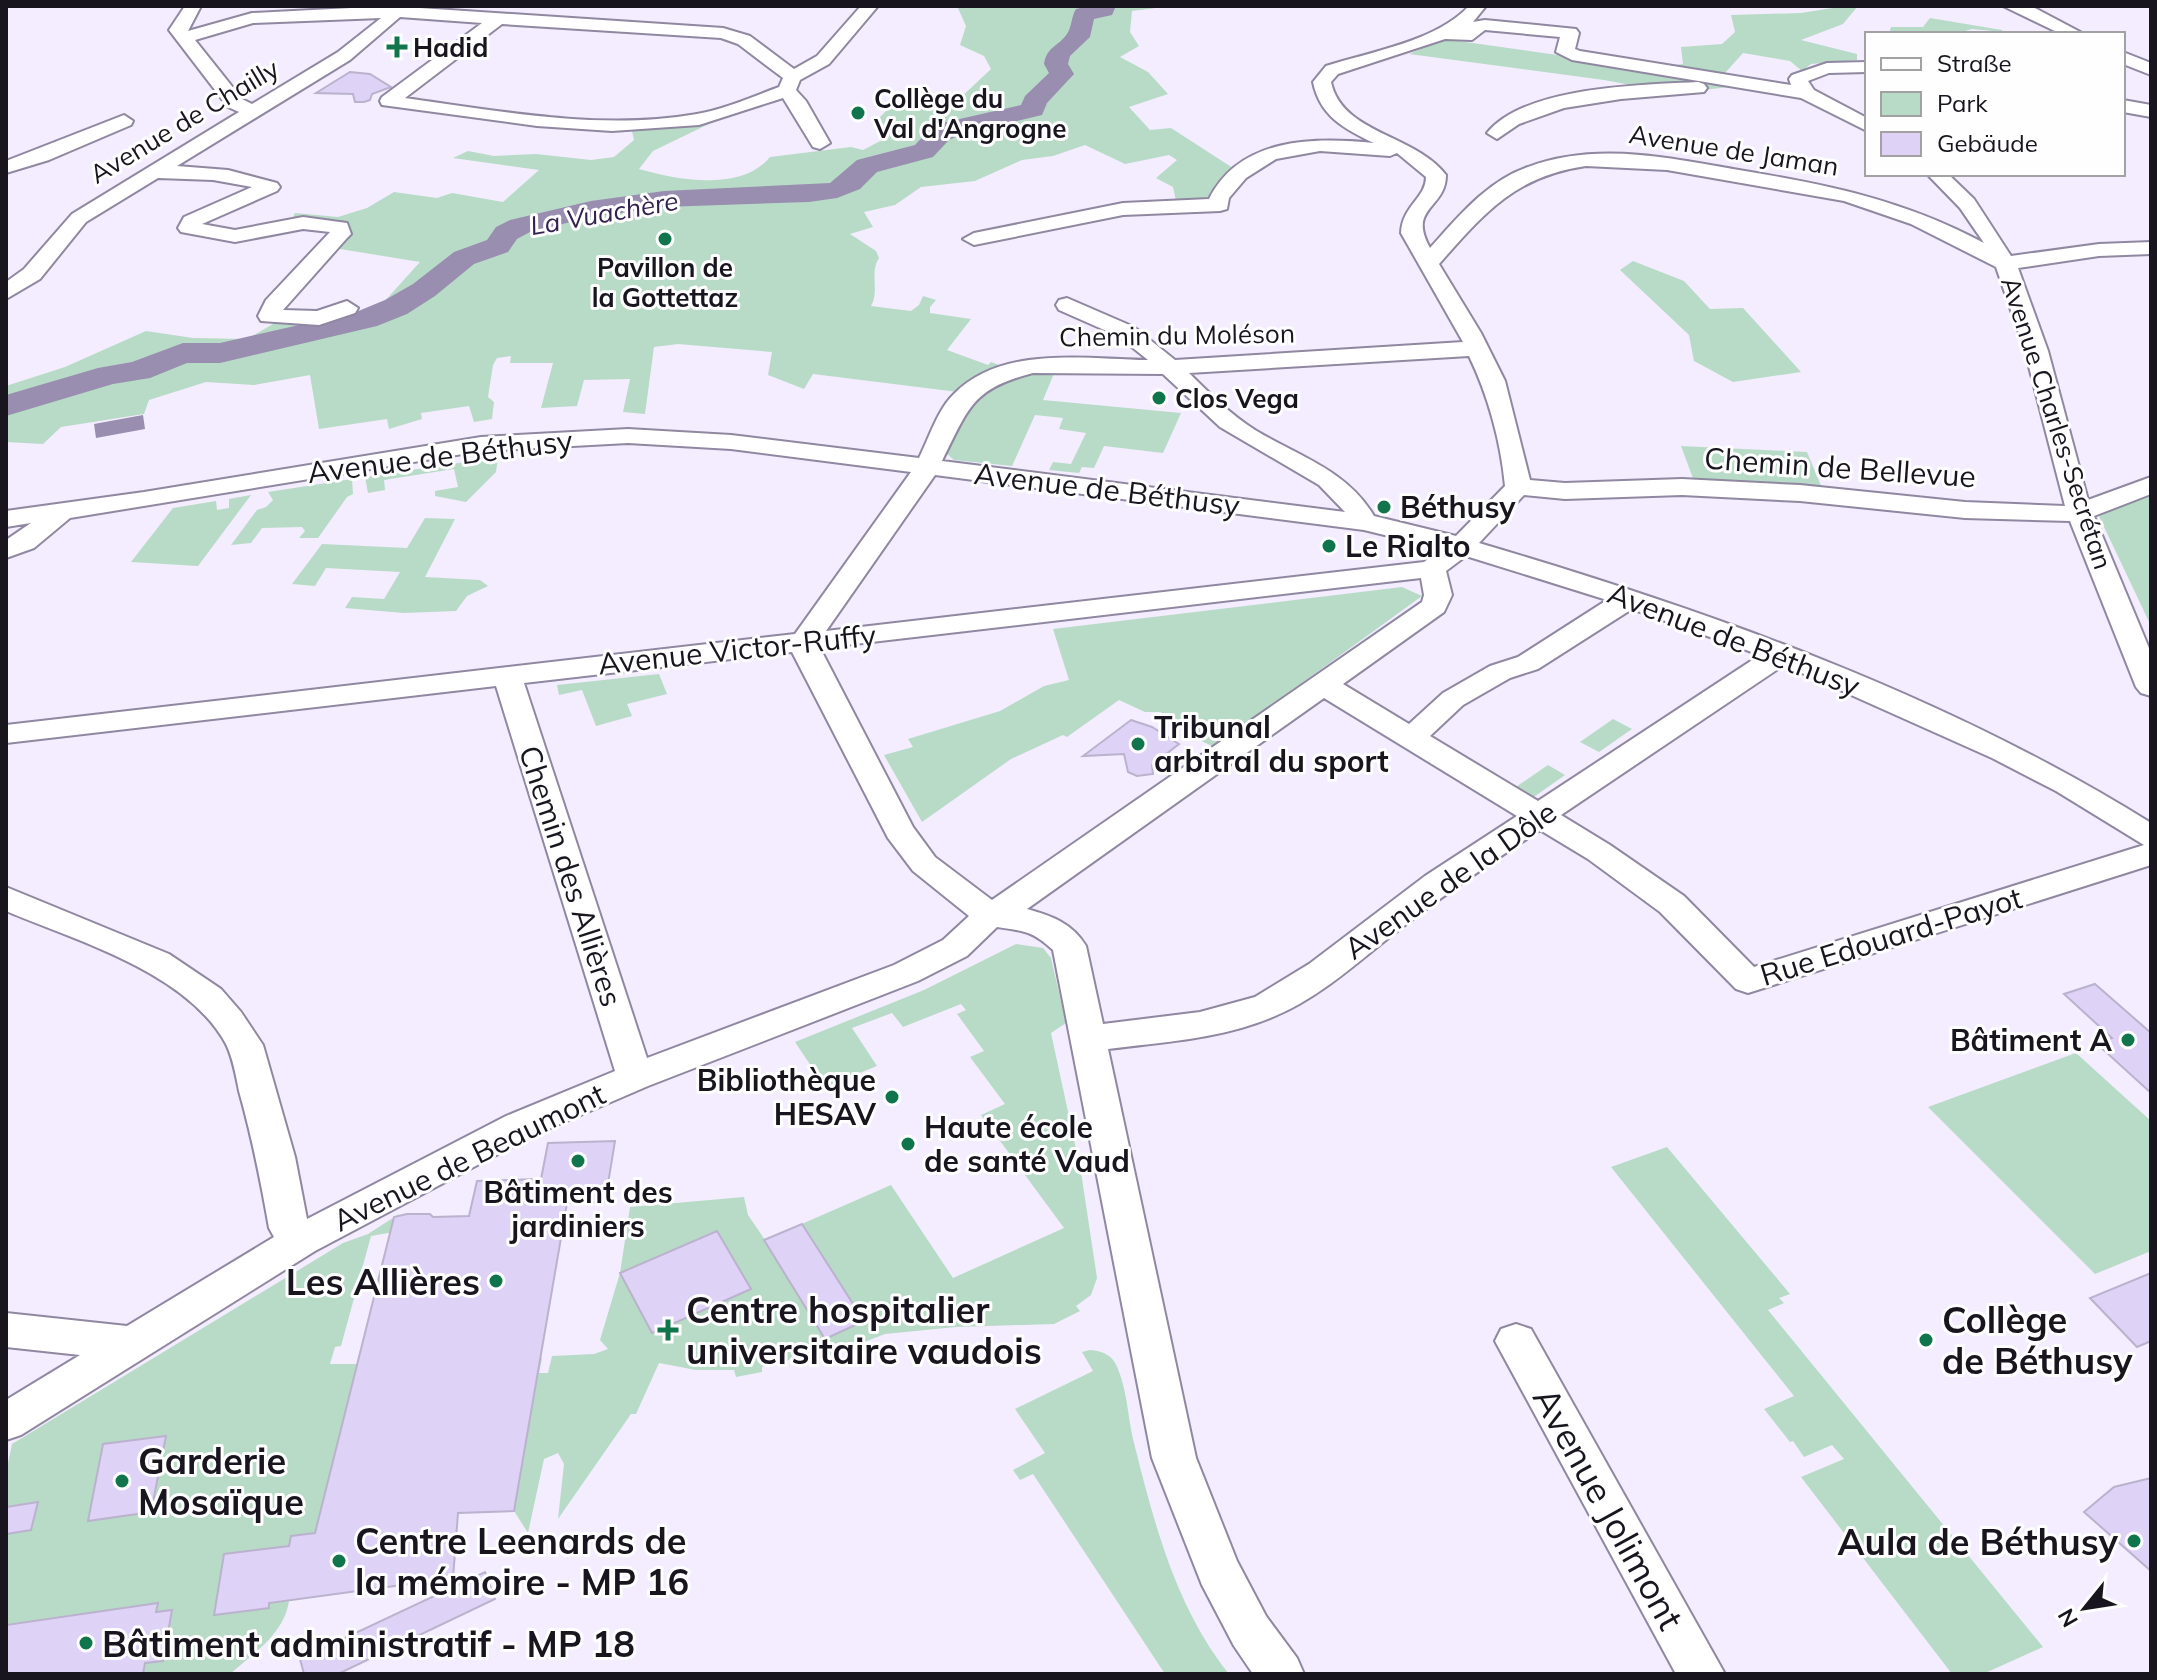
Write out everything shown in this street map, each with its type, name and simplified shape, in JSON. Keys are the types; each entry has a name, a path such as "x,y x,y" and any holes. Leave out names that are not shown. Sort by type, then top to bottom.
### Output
{"street":[{"path":"193,6 178,30 235,103 254,112"},
{"path":"494,14 389,101 592,126 687,121 721,113 789,84 823,60 870,6"},
{"path":"1432,569 1461,547 1518,487 1516,466 1493,381 1478,348 1444,294 1429,262 1418,250 1410,226 1412,217 1436,186 1436,175 1409,152 1330,110 1323,96 1322,82 1332,70 1441,35 1461,25 1478,6"},
{"path":"2020,7 2071,32"},
{"path":"642,27 659,8"},
{"path":"184,38 252,18 397,9 723,33 744,40 789,84 820,143"},
{"name":"Avenue de Chailly","path":"6,292 32,274 79,218 349,53 397,9"},
{"path":"1441,35 1466,36 1475,27 1485,25 1570,33 1565,52 1798,90 1865,124"},
{"path":"2125,58 2151,70"},
{"path":"1798,90 1798,79 1812,71 1865,67"},
{"path":"1497,133 1504,123 1516,117 1596,96 1697,88 1798,90"},
{"path":"2125,106 2151,111"},
{"path":"6,167 42,156 124,121"},
{"path":"974,239 1123,209 1220,205 1219,198 1238,174 1255,161 1282,151 1344,147 1409,152"},
{"name":"Avenue de Jaman","path":"1429,262 1476,211 1519,178 1559,165 1621,160 1676,165 1846,195 1936,226 2004,263"},
{"path":"153,172 209,174 255,180 270,187 191,221 188,228 235,236 303,223 340,227 340,234 274,305 269,316 319,318 347,308"},
{"name":"Avenue Charles-Secrétan","path":"1939,176 1965,200 1985,227 2030,322 2080,512 2151,687"},
{"path":"2004,263 2099,250 2151,248"},
{"path":"1067,305 1131,334 1170,367 1198,398 1245,434 1301,464 1355,502 1364,522"},
{"name":"Chemin du Moléson","path":"804,641 919,482 961,400 997,375 1033,366 1170,367 1478,348"},
{"name":"Avenue de Béthusy","path":"6,519 481,444 581,437 653,437 731,442 1364,522 1410,531 1630,598 1782,653 2003,751 2067,784 2151,837"},
{"name":"Chemin de Bellevue","path":"1518,487 1565,491 1682,487 1800,493 1965,510 2080,512 2151,485"},
{"path":"6,550 34,536 61,512"},
{"name":"Avenue Victor-Ruffy","path":"6,734 1432,569"},
{"name":"Avenue de Beaumont","path":"6,1422 301,1240 519,1126 635,1077 906,973 955,948 990,915 1022,897 1434,606 1438,595 1432,569"},
{"path":"1412,737 1453,699 1500,672 1528,663 1630,598"},
{"path":"804,641 808,657 899,831 924,864 990,915 1027,920 1049,927 1069,946 1174,1458 1218,1570 1250,1631 1280,1674"},
{"name":"Avenue de la Dôle","path":"1090,1038 1200,1025 1241,1016 1267,1006 1321,972 1437,884 1782,653"},
{"name":"Chemin des Allières","path":"507,675 635,1077"},
{"path":"1322,684 1542,815"},
{"name":"Rue Edouard-Payot","path":"1542,815 1672,904 1748,981 2151,854"},
{"path":"6,898 157,962 197,988 229,1021 245,1045 261,1091 289,1228 301,1240"},
{"path":"6,1330 135,1344"},
{"name":"Avenue Jolimont","path":"1516,1341 1701,1674"}],"green space":[{"path":"957,6 1156,8 1132,11 1130,32 1139,46 1120,57 1148,72 1168,94 1129,107 1150,130 1171,128 1236,170 1211,202 1176,201 1173,187 1156,178 1177,160 1169,155 1125,164 1085,145 1053,156 1022,160 975,181 921,187 895,205 864,212 873,227 850,234 876,251 879,258 871,306 911,311 919,305 923,296 936,300 930,307 930,313 971,319 947,350 988,365 991,362 1002,366 975,379 958,392 813,374 804,389 768,375 772,352 678,344 654,347 645,414 623,412 630,379 584,380 577,406 541,408 553,363 510,363 511,356 497,358 493,365 488,397 494,402 492,419 474,422 469,406 421,413 422,419 389,429 387,419 319,429 310,375 254,385 206,382 149,400 144,414 61,427 43,444 6,442 6,386 65,367 146,331 193,338 247,339 273,324 321,322 383,303 420,262 334,248 346,225 293,217 295,213 338,217 367,208 394,192 437,198 452,193 503,202 539,170 453,158 468,151 494,156 536,154 591,160 614,157 634,140 631,127 708,120 715,121 653,151 639,169 672,177 726,179 758,168 770,157 851,147 863,150 886,138 886,133 876,121 888,109 957,101 991,69 984,56 960,45 966,26"},
{"path":"1858,6 1843,24 1801,40 1857,54 1857,60 1811,64 1802,71 1790,61 1743,53 1725,73 1750,85 1673,93 1604,80 1409,54 1444,39 1649,68 1683,64 1681,47 1722,44 1735,32 1731,15 1801,13"},
{"path":"1930,18 2003,32 1972,29 1962,32 1890,32 1891,27 1923,27"},
{"path":"1633,261 1684,281 1710,309 1743,308 1801,372 1733,382 1694,361 1689,335 1620,270"},
{"path":"1055,371 1043,400 1181,413 1163,453 1104,446 1094,468 1082,467 1079,473 1049,470 1053,462 1071,464 1086,433 1059,429 1063,418 1035,415 1012,466 954,460 946,453 972,405 991,386 1022,374"},
{"path":"1681,446 1807,452 1822,488 1694,481"},
{"path":"498,457 496,472 466,502 435,496 435,491 458,487 454,469 384,480 385,490 368,493 365,477"},
{"path":"352,479 353,494 347,497 318,538 299,538 305,531 302,527 262,528 251,543 231,545 257,510 273,500 268,492"},
{"path":"2151,493 2151,626 2097,512"},
{"path":"251,495 198,566 131,562 173,508 216,501 217,510 229,508 229,499"},
{"path":"425,518 455,519 425,577 480,580 488,586 467,596 456,611 404,613 345,608 352,597 384,599 400,572 326,568 315,586 292,584 322,544 407,548"},
{"path":"1402,587 1422,596 1214,747 1195,738 1189,727 1176,719 1160,712 1145,712 1119,700 1067,737 1063,735 1011,759 922,822 884,755 913,747 908,739 1000,711 1044,686 1069,680 1053,629"},
{"path":"659,674 667,694 627,704 632,716 596,726 582,690 559,695 557,685"},
{"path":"1613,719 1632,729 1599,752 1580,742"},
{"path":"1548,765 1565,775 1531,799 1513,789"},
{"path":"1016,944 1043,948 1051,958 1066,1023 1051,1033 1081,1172 1097,1278 1091,1295 1076,1306 1080,1311 1054,1324 956,1327 885,1334 807,1364 796,1351 789,1360 762,1367 762,1372 736,1377 734,1370 696,1370 659,1363 636,1414 631,1414 558,1519 564,1464 558,1453 544,1459 528,1533 514,1511 520,1478 492,1478 485,1512 413,1515 448,1361 542,1358 539,1373 548,1373 552,1356 594,1354 608,1349 600,1340 620,1273 630,1207 744,1197 748,1215 765,1240 891,1185 953,1278 1064,1228 981,1115 1005,1104 970,1057 984,1051 957,1014 966,1010 961,1004 903,1027 892,1013 852,1028 877,1066 825,1087 795,1042 924,990"},
{"path":"2076,1053 2151,1121 2151,1251 2095,1274 1928,1107"},
{"path":"1667,1147 1790,1294 1779,1298 1784,1303 1768,1310 2043,1647 1983,1674 1952,1674 1801,1477 1844,1459 1832,1445 1804,1457 1793,1441 1790,1442 1764,1409 1794,1396 1611,1167"},
{"path":"399,1214 394,1232 371,1236 341,1346 335,1347 330,1364 359,1364 316,1532 291,1536 289,1546 224,1555 214,1615 268,1608 271,1594 281,1593 280,1602 289,1601 274,1633 230,1674 6,1674 6,1473 12,1444 343,1243 368,1234"},
{"path":"1090,1350 1107,1355 1118,1369 1143,1477 1170,1566 1195,1622 1229,1674 1165,1674 1033,1474 1020,1480 1013,1470 1045,1453 1015,1409 1093,1371 1082,1352"}],"shaded area":[{"path":"143,415 145,429 96,438 94,424"}],"building":[{"path":"350,72 370,74 391,87 372,94 370,100 364,102 355,102 353,94 316,93"},
{"path":"1131,720 1152,727 1179,744 1152,765 1153,774 1137,776 1128,772 1124,754 1083,756"},
{"name":"Bâtiment A","path":"2095,984 2151,1033 2151,1093 2096,1043 2112,1038 2064,994"},
{"path":"615,1141 605,1202 567,1203 514,1511 458,1513 453,1578 269,1603 269,1608 214,1615 224,1554 289,1546 291,1536 315,1533 394,1217 407,1214 469,1216 477,1181 541,1179 548,1143"},
{"path":"802,1224 864,1321 825,1339 764,1240"},
{"path":"717,1231 751,1289 652,1333 620,1273"},
{"path":"2151,1273 2151,1341 2137,1347 2090,1298"},
{"name":"Garderie Mosaïque","path":"166,1436 151,1512 88,1521 103,1444"},
{"name":"Aula de Béthusy","path":"2151,1478 2151,1571 2084,1512 2114,1487"},
{"path":"38,1502 31,1530 6,1534 6,1507"},
{"path":"485,1572 495,1599 338,1674 304,1674 300,1659"},
{"name":"Bâtiment administratif - MP 18","path":"158,1603 156,1612 172,1610 163,1661 145,1663 143,1674 6,1674 6,1625"}],"waterway":[{"name":"La Vuachère","path":"6,406 109,375 139,371 183,353 220,353 366,319 396,307 424,290 464,258 498,246 506,233 520,226 591,209 664,199 809,194 837,190 850,183 867,166 924,151 940,134 951,129 1033,110 1034,101 1062,74 1056,64 1058,53 1078,37 1084,14 1104,10 1104,6"}],"place":[{"name":"Hadid","path":"397,47"},
{"name":"Collège du Val d'Angrogne","path":"858,113"},
{"name":"Pavillon de la Gottettaz","path":"665,239"},
{"name":"Clos Vega","path":"1159,398"},
{"name":"Béthusy","path":"1384,507"},
{"name":"Le Rialto","path":"1329,546"},
{"name":"Tribunal arbitral du sport","path":"1138,744"},
{"name":"Bâtiment A","path":"2128,1040"},
{"name":"Bibliothèque HESAV","path":"892,1097"},
{"name":"Haute école de santé Vaud","path":"908,1144"},
{"name":"Bâtiment des jardiniers","path":"578,1161"},
{"name":"Les Allières","path":"496,1281"},
{"name":"Centre hospitalier universitaire vaudois","path":"668,1330"},
{"name":"Collège de Béthusy","path":"1926,1340"},
{"name":"Garderie Mosaïque","path":"122,1481"},
{"name":"Aula de Béthusy","path":"2134,1541"},
{"name":"Centre Leenards de la mémoire - MP 16","path":"339,1561"},
{"name":"Bâtiment administratif - MP 18","path":"86,1643"}]}
